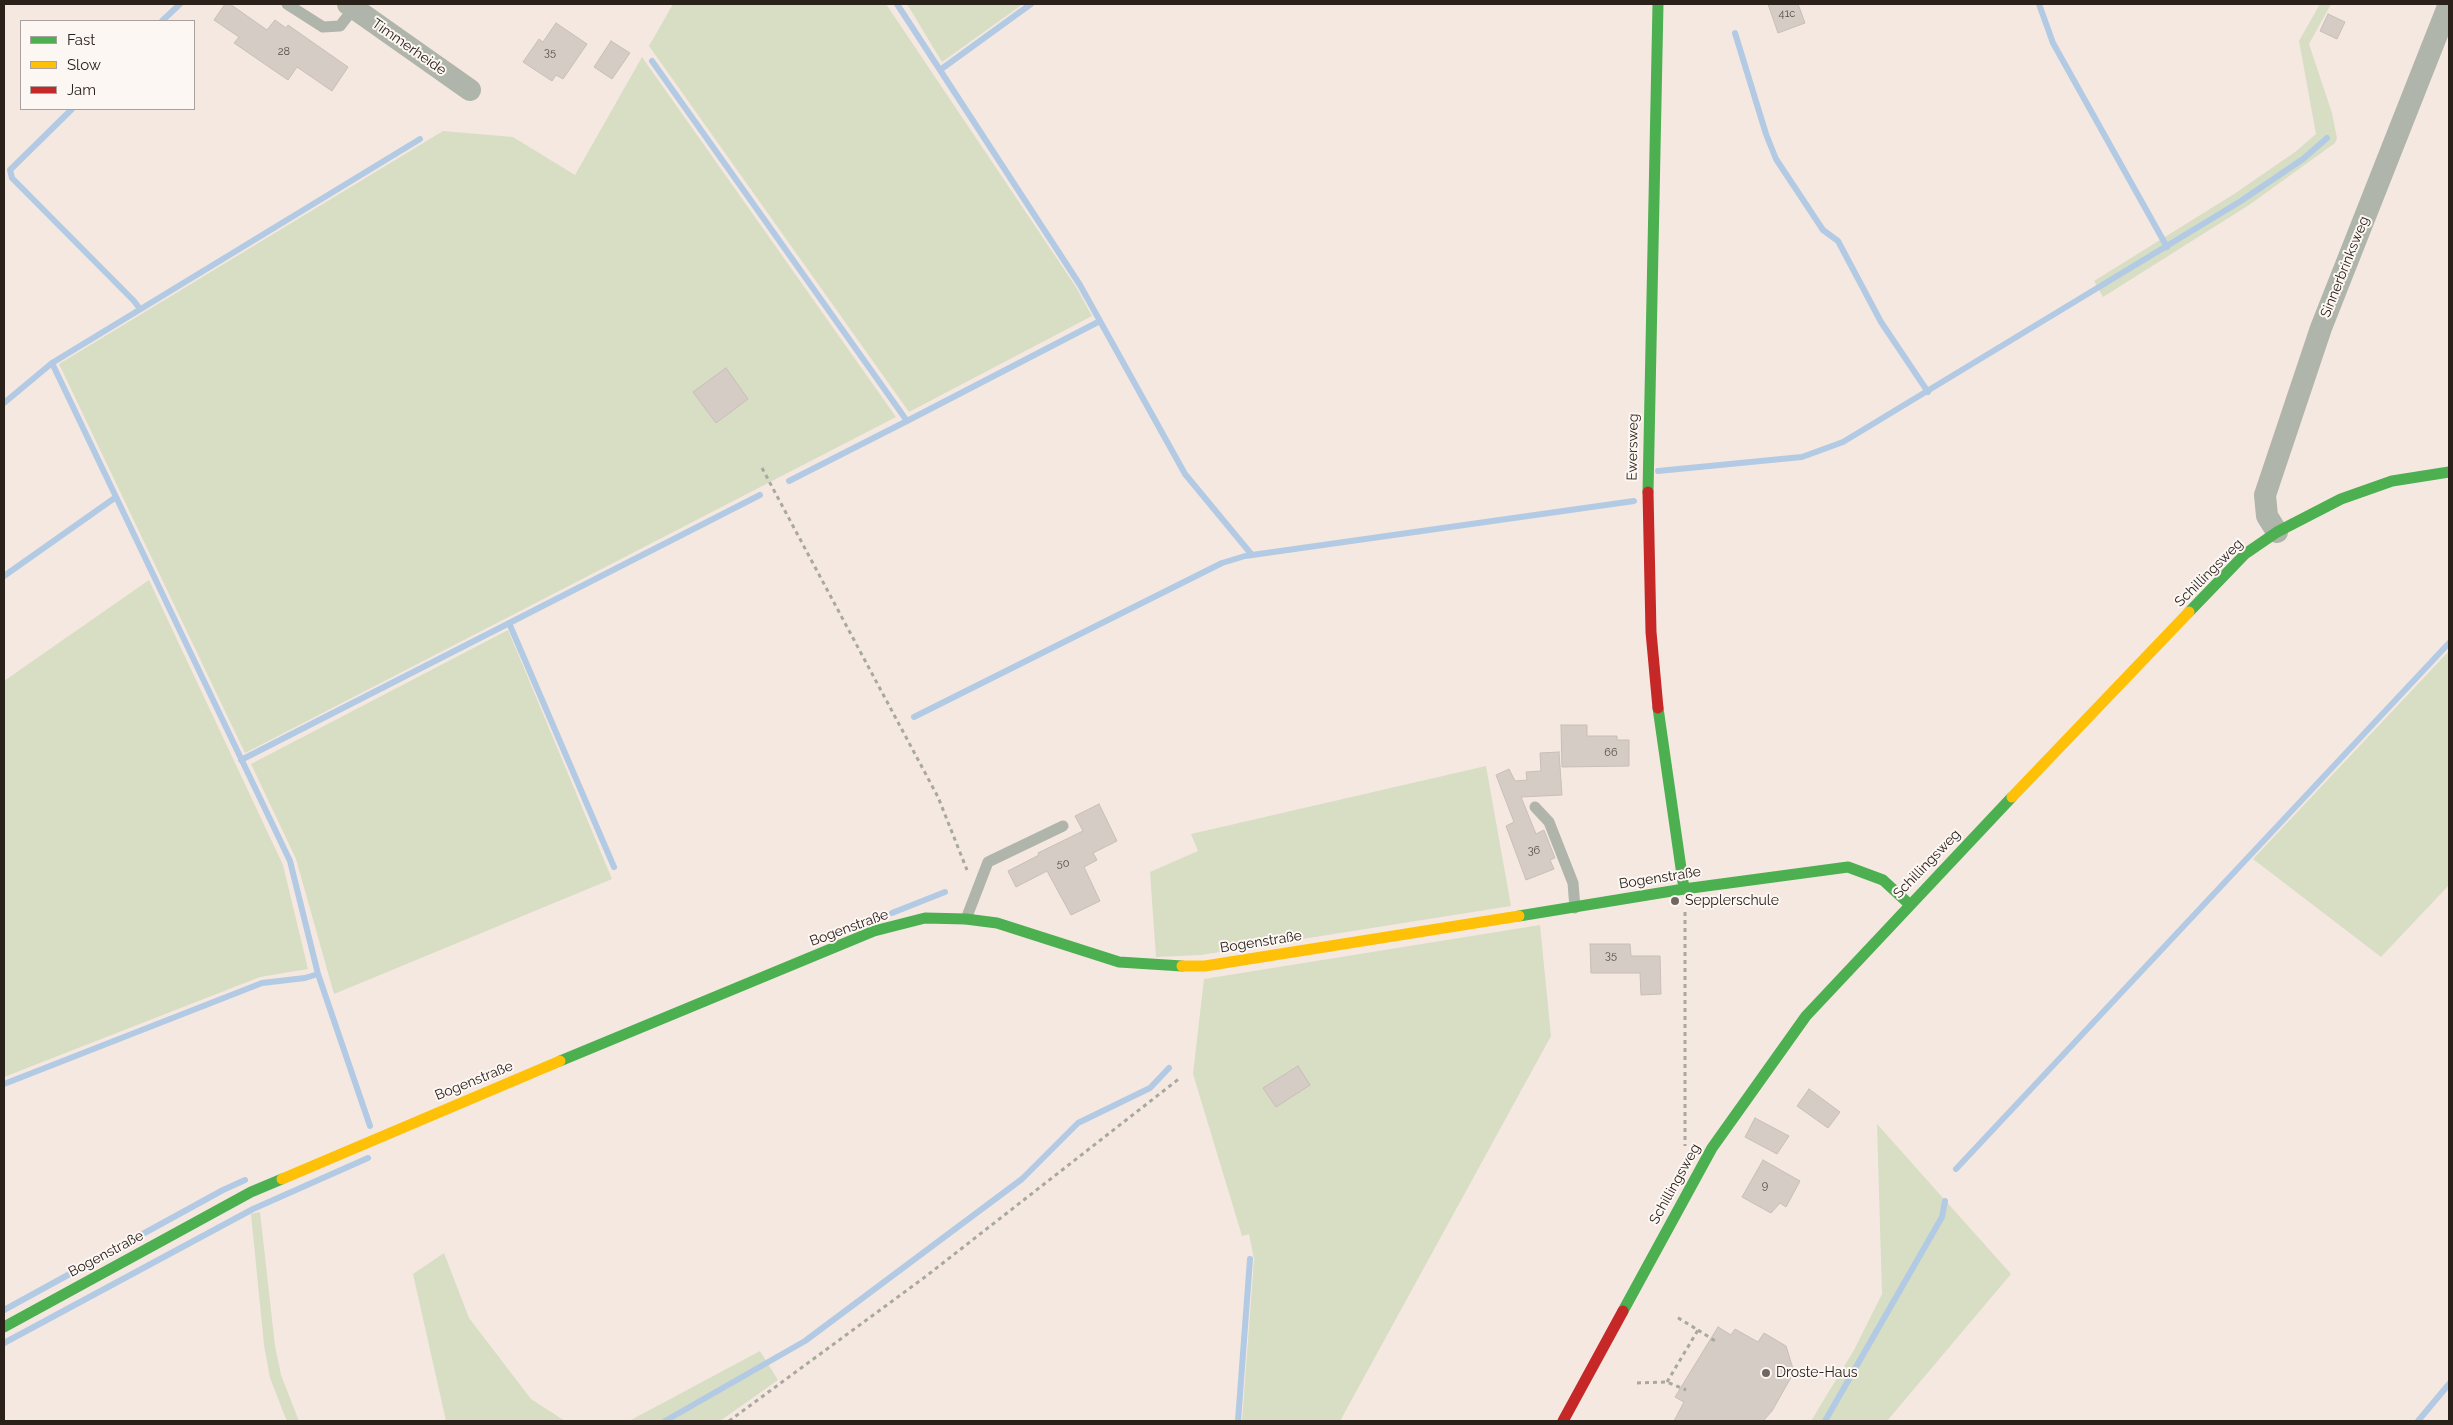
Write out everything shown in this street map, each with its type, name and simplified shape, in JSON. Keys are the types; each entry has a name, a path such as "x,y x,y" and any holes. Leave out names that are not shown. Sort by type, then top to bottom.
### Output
{"street":[{"name":"Ewersweg","path":"1658,4 1648,472 1651,632 1656,690 1684,889"},
{"name":"Sinnerbrinksweg","path":"2277,532 2267,516 2265,495 2321,328 2449,4"},
{"name":"Timmerheide","path":"351,6 470,90"},
{"name":"Schillingsweg","path":"1563,1421 1712,1148 1806,1016 1909,904 2245,554 2277,532 2341,499 2392,481 2449,472"},
{"name":"Bogenstraße","path":"4,1327 251,1192 373,1139 874,931 925,918 966,919 997,923 1119,962 1159,966 1205,966 1684,889 1848,867 1883,880 1909,904"}],"lane":[{"path":"287,4 323,27 340,26 351,6"},
{"path":"1535,807 1548,822 1573,883 1575,908"},
{"path":"966,919 988,862 1063,826"}],"path":[{"path":"762,468 938,798 962,854 975,895"},
{"path":"1684,889 1685,1151"},
{"path":"729,1421 925,1277 1180,1078"},
{"path":"1675,1316 1715,1341"},
{"path":"1667,1382 1698,1330"},
{"path":"1637,1383 1667,1382 1686,1390"}],"green space":[{"path":"673,4 886,4 1076,287 1092,316 909,412 649,46"},
{"path":"907,4 1023,4 942,62"},
{"path":"2320,4 2331,4 2309,44 2332,113 2337,138 2335,143 2249,205 2103,297 2094,281 2234,194 2295,152 2316,134 2299,41"},
{"path":"642,57 896,417 245,753 59,364 443,131 513,137 575,175"},
{"path":"149,580 283,865 308,969 260,977 4,1077 4,681"},
{"path":"508,630 612,879 334,994 296,859 251,764"},
{"path":"2449,651 2449,885 2381,957 2253,859"},
{"path":"1486,766 1511,906 1201,955 1156,957 1150,872 1198,851 1191,834"},
{"path":"1540,925 1551,1036 1340,1421 1242,1421 1254,1259 1249,1234 1242,1236 1193,1074 1204,979"},
{"path":"1877,1124 2011,1274 1887,1421 1811,1421 1854,1350 1882,1294"},
{"path":"260,1212 275,1346 281,1375 299,1421 287,1421 270,1378 264,1345 251,1214"},
{"path":"444,1253 469,1318 531,1399 565,1421 446,1421 413,1274"},
{"path":"760,1351 778,1380 720,1421 629,1421"}],"building":[{"path":"225,4 230,4 267,30 275,20 286,28 288,25 348,67 332,91 297,67 288,80 234,43 239,37 214,20"},
{"path":"1768,4 1798,4 1805,23 1778,33"},
{"path":"2328,14 2345,22 2337,39 2320,31"},
{"path":"556,23 587,44 563,79 556,75 552,81 523,62 539,39 543,42"},
{"path":"611,41 630,53 612,79 594,67"},
{"path":"726,368 748,399 716,423 693,392"},
{"path":"1561,725 1587,725 1587,736 1617,736 1617,740 1629,740 1629,766 1562,767"},
{"path":"1559,752 1562,795 1521,797 1536,834 1544,830 1555,858 1550,860 1554,869 1526,880 1506,826 1514,822 1496,775 1509,769 1515,781 1527,780 1526,772 1541,771 1540,753"},
{"path":"1099,804 1117,841 1093,853 1097,860 1084,867 1100,901 1071,915 1047,871 1016,887 1008,871 1039,855 1038,853 1083,831 1075,816"},
{"path":"1590,944 1630,944 1631,956 1660,956 1661,994 1641,995 1640,973 1591,973"},
{"path":"1298,1066 1310,1085 1276,1107 1263,1088"},
{"path":"1809,1089 1840,1112 1828,1128 1797,1106"},
{"path":"1755,1118 1789,1136 1777,1154 1745,1137"},
{"path":"1763,1160 1800,1181 1786,1207 1780,1203 1771,1213 1742,1197"},
{"name":"Droste-Haus","path":"1718,1327 1731,1335 1735,1329 1758,1342 1764,1333 1786,1346 1794,1372 1772,1411 1763,1421 1674,1421 1684,1402 1675,1397"}],"waterway":[{"path":"163,20 180,4"},
{"path":"897,4 1080,285 1185,474 1252,555"},
{"path":"940,70 1031,4"},
{"path":"2039,4 2053,43 2167,247"},
{"path":"1735,33 1766,134 1776,159 1823,230 1838,241 1881,322 1928,392"},
{"path":"652,61 907,421 1100,321"},
{"path":"71,110 10,170 12,178 140,309"},
{"path":"1658,471 1802,457 1843,442 2241,201 2303,159 2327,138"},
{"path":"4,403 52,363 420,139"},
{"path":"52,363 290,861 318,974 370,1126"},
{"path":"789,481 907,421"},
{"path":"241,760 760,495"},
{"path":"4,576 116,497"},
{"path":"914,717 1222,563 1245,556 1634,501"},
{"path":"509,623 614,867"},
{"path":"1956,1169 2449,643"},
{"path":"892,913 945,892"},
{"path":"4,1084 262,983 305,978 318,974"},
{"path":"665,1421 805,1341 1022,1179 1078,1123 1150,1088 1169,1068"},
{"path":"4,1343 253,1209 368,1158"},
{"path":"4,1310 223,1190 245,1180"},
{"path":"1825,1421 1942,1217 1945,1201"},
{"path":"1238,1421 1250,1259"},
{"path":"2418,1421 2449,1384"}],"traffic: fast":[{"path":"1648,492 1658,4"},
{"path":"2189,612 2245,554 2277,532 2341,499 2392,481 2449,472"},
{"path":"1658,708 1684,889"},
{"path":"1623,1311 1712,1148 1806,1016 2012,797"},
{"path":"1519,916 1684,889 1848,867 1883,880 1909,904"},
{"path":"560,1061 874,931 925,918 966,919 997,923 1119,962 1182,966"},
{"path":"4,1327 251,1192 282,1179"}],"traffic: slow":[{"path":"2012,797 2189,612"},
{"path":"1182,966 1205,966 1519,916"},
{"path":"282,1179 560,1061"}],"traffic: jam":[{"path":"1648,492 1651,632 1658,708"},
{"path":"1563,1421 1623,1311"}],"place":[{"name":"Sepplerschule","path":"1675,901"},
{"name":"Droste-Haus","path":"1766,1373"}]}
